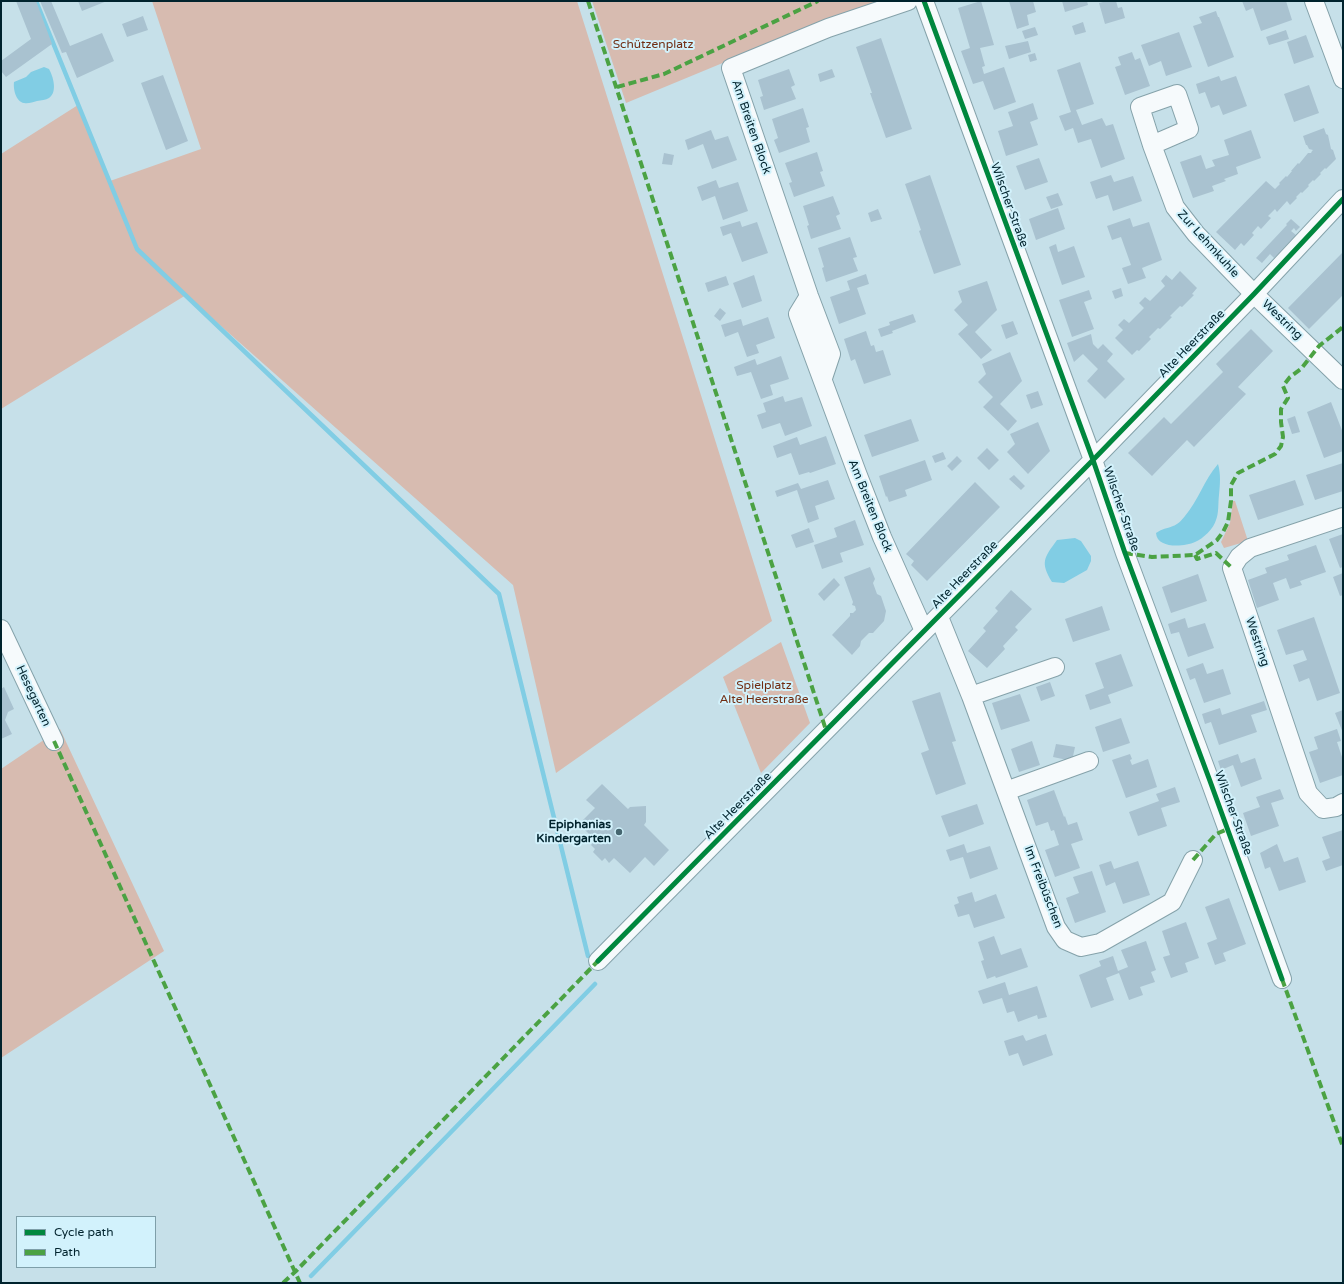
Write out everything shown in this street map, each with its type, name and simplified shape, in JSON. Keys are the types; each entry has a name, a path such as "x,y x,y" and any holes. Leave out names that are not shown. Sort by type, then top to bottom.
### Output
{"street":[{"name":"Am Breiten Block","path":"908,1 828,28 731,68 809,296 798,314 823,378 856,473 882,537 924,631"},
{"name":"Wilscher Straße","path":"924,1 1282,979"},
{"path":"1314,1 1343,79"},
{"name":"Zur Lehmkuhle","path":"1152,145 1175,207 1196,234 1254,294"},
{"name":"Alte Heerstraße","path":"598,961 1093,460 1254,294 1343,199"},
{"name":"Westring","path":"1254,294 1343,380"},
{"name":"Westring","path":"1343,516 1250,548 1239,557 1232,568 1308,793 1324,809 1336,807 1343,803"},
{"name":"Im Freibüschen","path":"939,617 971,696 1056,927 1065,940 1081,947 1100,943 1172,902 1193,860"},
{"name":"Hesegarten","path":"1,630 5,648 54,741"},
{"path":"971,696 1055,667"},
{"path":"1006,791 1089,761"}],"green space":[{"path":"152,1 577,1 772,621 556,773 513,585 186,295 1,409 1,154 78,105 110,181 201,149"},
{"name":"Schützenplatz","path":"592,1 884,1 800,31 626,103"},
{"path":"1233,501 1235,501 1248,541 1224,548 1221,542 1230,523"},
{"name":"Spielplatz Alte Heerstraße","path":"781,642 810,723 761,773 723,677"},
{"path":"60,729 164,951 1,1058 1,769"}],"water":[{"path":"44,67 49,69 52,76 54,88 52,95 45,100 27,103 21,102 17,98 14,82 26,77 31,72"},
{"path":"1218,464 1220,480 1218,511 1215,523 1208,533 1190,544 1178,546 1161,542 1156,533 1175,525 1182,519 1194,504 1213,470"},
{"path":"1075,538 1081,541 1091,556 1091,561 1087,570 1064,583 1052,582 1045,565 1045,560 1049,551 1057,540"}],"building":[{"path":"16,1 36,1 52,44 6,77 1,71 1,61 31,39"},
{"path":"40,1 51,1 70,46 102,33 114,61 77,78 66,52 62,53"},
{"path":"78,1 107,1 82,11"},
{"path":"981,1 994,45 980,48 985,66 982,67 984,74 1004,67 1016,102 994,110 983,81 973,84 961,51 970,48 958,8"},
{"path":"1009,1 1033,1 1036,12 1027,15 1029,25 1017,29"},
{"path":"1062,1 1087,1 1088,5 1065,12"},
{"path":"1116,1 1118,8 1122,7 1125,18 1105,24 1099,3"},
{"path":"1242,1 1286,1 1292,20 1261,31 1253,8 1246,11"},
{"path":"1216,11 1234,57 1208,67 1193,26 1202,23 1199,17"},
{"path":"143,16 148,30 127,37 122,24"},
{"path":"1083,22 1086,32 1075,35 1072,26"},
{"path":"1035,27 1038,35 1025,39 1022,31"},
{"path":"1286,30 1289,39 1269,45 1266,37"},
{"path":"1179,32 1192,67 1166,76 1161,61 1149,66 1141,45"},
{"path":"1306,35 1314,57 1294,64 1287,42"},
{"path":"881,38 912,129 886,138 856,47"},
{"path":"1028,41 1031,52 1009,59 1005,46"},
{"path":"1132,52 1135,60 1140,58 1150,86 1125,95 1115,67 1121,65 1118,57"},
{"path":"1035,53 1037,60 1030,62 1028,55"},
{"path":"1080,62 1094,104 1076,110 1082,125 1102,118 1106,126 1113,124 1125,159 1101,168 1091,139 1078,143 1073,128 1065,131 1059,116 1071,112 1057,70"},
{"path":"789,69 795,85 791,87 796,99 764,110 760,97 763,96 758,80"},
{"path":"832,69 835,77 820,82 818,74"},
{"path":"163,75 188,141 166,150 141,83"},
{"path":"1219,76 1221,81 1236,76 1247,106 1223,115 1219,105 1211,108 1205,92 1199,94 1196,84"},
{"path":"1309,85 1319,113 1294,122 1284,94"},
{"path":"1033,103 1038,119 1030,122 1038,145 1006,156 998,131 1013,126 1008,112"},
{"path":"803,108 809,127 806,128 810,142 779,153 774,140 778,138 772,119"},
{"path":"1324,128 1326,134 1328,135 1331,149 1333,150 1336,159 1308,185 1309,186 1302,193 1301,192 1296,197 1297,198 1290,205 1287,201 1277,212 1275,209 1268,216 1271,218 1261,229 1258,226 1252,233 1254,235 1244,246 1241,243 1235,250 1216,232 1266,181 1275,189 1298,163 1299,164 1308,153 1311,153 1313,150 1309,149 1306,145 1303,136"},
{"path":"711,130 715,140 728,136 737,160 712,169 703,144 688,150 685,140"},
{"path":"1251,130 1261,158 1236,167 1238,174 1224,179 1226,181 1212,186 1214,191 1193,198 1180,162 1201,155 1206,169 1215,166 1212,160 1229,155 1224,140"},
{"path":"817,152 823,171 820,172 825,186 794,197 789,183 792,182 785,163"},
{"path":"664,153 674,155 672,165 662,164"},
{"path":"1039,158 1048,182 1025,190 1016,166"},
{"path":"930,175 961,265 934,274 905,184"},
{"path":"1111,175 1114,182 1133,176 1142,201 1113,211 1108,195 1096,199 1090,182"},
{"path":"716,180 719,188 738,182 748,211 723,220 715,196 702,201 697,187"},
{"path":"1058,193 1063,205 1051,209 1046,197"},
{"path":"833,196 840,214 836,216 841,229 811,239 807,226 809,225 803,206"},
{"path":"1058,208 1065,229 1036,240 1029,219"},
{"path":"878,209 882,219 871,222 868,213"},
{"path":"1130,218 1133,227 1149,222 1162,260 1142,268 1146,278 1128,284 1122,268 1131,265 1121,237 1112,240 1107,226"},
{"path":"1291,219 1300,227 1296,231 1294,228 1291,231 1296,235 1274,258 1270,254 1262,263 1256,258"},
{"path":"740,221 742,227 757,222 768,253 742,262 731,233 723,236 720,227"},
{"path":"850,237 857,257 853,258 858,271 826,282 822,268 824,267 818,248"},
{"path":"1056,244 1058,252 1074,246 1085,277 1062,285 1049,247"},
{"path":"1343,252 1343,295 1309,329 1288,308"},
{"path":"1180,271 1197,288 1192,294 1194,295 1170,316 1172,317 1160,329 1158,328 1149,337 1151,339 1139,351 1137,350 1132,355 1115,338 1123,330 1118,325 1124,319 1129,323 1144,308 1139,303 1145,297 1150,301 1165,286 1161,281 1166,275 1172,280"},
{"path":"866,274 869,284 857,288 866,314 839,324 830,297 850,290 847,281"},
{"path":"754,275 762,301 742,308 733,283"},
{"path":"726,276 729,285 708,292 705,283"},
{"path":"987,281 997,310 975,332 992,350 981,359 958,334 968,325 954,310 962,302 958,291"},
{"path":"1121,288 1123,296 1115,299 1112,291"},
{"path":"1089,290 1092,299 1084,302 1094,329 1072,337 1059,300"},
{"path":"720,308 726,313 720,321 714,316"},
{"path":"913,314 916,322 881,337 878,329 890,325 889,322"},
{"path":"768,317 775,338 756,345 759,353 747,357 738,332 725,337 721,325 741,319 743,326"},
{"path":"1013,321 1018,334 1006,339 1001,325"},
{"path":"1251,329 1273,351 1238,387 1246,394 1194,447 1187,440 1152,476 1128,453 1164,417 1171,424 1223,372 1216,364"},
{"path":"866,331 871,346 874,345 876,352 883,350 891,375 864,384 855,359 851,361 844,339"},
{"path":"1091,334 1093,344 1098,349 1103,344 1113,354 1107,361 1125,379 1105,399 1087,381 1098,369 1083,354 1074,362 1067,343"},
{"path":"1010,352 1022,381 1000,404 1017,421 1008,431 983,407 993,397 978,382 986,374 982,364"},
{"path":"781,356 789,379 770,385 773,395 761,399 751,372 737,376 734,367 755,359 757,365"},
{"path":"1038,391 1043,405 1031,409 1026,395"},
{"path":"783,396 785,402 802,397 812,426 785,436 780,423 762,429 757,415 766,412 763,403"},
{"path":"1331,402 1343,433 1343,451 1324,458 1307,412"},
{"path":"1295,416 1300,432 1292,434 1287,419"},
{"path":"911,419 919,441 872,457 864,435"},
{"path":"1038,422 1050,451 1028,474 1007,452 1015,444 1010,434"},
{"path":"826,436 836,464 810,473 799,475 791,453 777,458 773,446 797,437 800,445"},
{"path":"987,448 999,460 989,470 977,458"},
{"path":"943,452 946,459 935,463 932,456"},
{"path":"957,456 962,461 952,471 947,466"},
{"path":"925,460 932,480 905,490 907,496 889,502 879,476"},
{"path":"1343,463 1343,491 1315,500 1306,475"},
{"path":"1014,475 1025,486 1021,490 1009,479"},
{"path":"828,480 835,499 815,506 819,519 808,523 797,490 777,497 775,491 798,483 801,489"},
{"path":"1295,480 1304,505 1258,520 1249,495"},
{"path":"975,482 1000,507 927,581 911,565 914,561 906,554"},
{"path":"855,520 864,545 840,553 843,562 822,569 814,545 837,537 834,528"},
{"path":"809,528 814,542 796,548 791,535"},
{"path":"1343,534 1343,567 1340,568 1329,539"},
{"path":"1316,545 1326,572 1300,581 1302,585 1290,589 1286,578 1273,583 1279,600 1257,608 1248,580 1267,573 1265,568 1289,560 1287,555"},
{"path":"870,567 875,579 873,583 877,594 881,596 886,611 884,621 873,633 869,633 861,641 860,646 852,655 832,635 850,616 850,613 853,613 856,610 855,606 852,605 853,602 844,577"},
{"path":"1343,573 1343,595 1340,596 1333,577"},
{"path":"1198,574 1207,601 1171,613 1162,587"},
{"path":"834,578 840,585 824,601 818,594"},
{"path":"1011,590 1032,609 1015,627 1018,630 1003,646 1005,649 987,668 968,651 986,631 983,628 998,611 995,608"},
{"path":"1102,606 1110,630 1073,642 1065,619"},
{"path":"1314,617 1340,693 1317,701 1309,678 1299,682 1293,665 1307,660 1303,650 1286,655 1277,630"},
{"path":"1185,618 1188,628 1205,623 1214,648 1188,657 1179,632 1171,634 1168,624"},
{"path":"1121,654 1133,686 1108,695 1111,703 1090,710 1085,695 1104,688 1095,663"},
{"path":"1203,663 1207,674 1223,669 1231,694 1204,703 1195,678 1190,680 1186,669"},
{"path":"1050,682 1055,696 1041,701 1036,687"},
{"path":"4,687 14,709 8,712 5,720 12,734 1,739 1,689"},
{"path":"940,692 956,741 952,742 966,784 936,795 921,753 929,750 912,701"},
{"path":"1020,694 1030,721 1001,730 992,703"},
{"path":"1264,701 1267,710 1251,715 1257,732 1219,745 1211,722 1205,724 1202,714 1220,708 1222,715"},
{"path":"1343,710 1343,733 1335,713"},
{"path":"1121,718 1130,743 1103,752 1095,727"},
{"path":"1337,729 1341,741 1337,742 1343,760 1343,775 1320,783 1309,752 1318,749 1314,737"},
{"path":"1032,741 1040,765 1019,772 1011,749"},
{"path":"1056,744 1075,747 1072,761 1053,757"},
{"path":"1130,754 1132,765 1148,759 1157,787 1126,798 1112,760"},
{"path":"1238,754 1241,763 1255,758 1262,779 1241,787 1233,765 1221,770 1218,761"},
{"name":"Epiphanias Kindergarten","path":"602,784 628,809 630,807 646,806 646,822 644,825 669,850 654,866 645,857 630,873 614,858 609,863 605,858 602,861 593,852 595,849 591,845 595,840 579,824 595,808 586,800"},
{"path":"1175,787 1180,802 1161,808 1167,826 1138,836 1129,812 1159,801 1156,794"},
{"path":"1280,789 1284,799 1271,803 1279,826 1251,836 1243,813 1260,807 1256,797"},
{"path":"1054,790 1068,825 1077,822 1083,840 1071,844 1080,868 1055,877 1045,850 1059,845 1054,830 1051,831 1048,822 1036,826 1027,800"},
{"path":"977,804 984,824 949,837 941,816"},
{"path":"1343,830 1343,865 1326,871 1322,861 1330,858 1322,837"},
{"path":"964,844 967,853 990,846 998,869 970,879 963,857 950,861 946,850"},
{"path":"1277,844 1284,862 1298,857 1306,882 1279,891 1270,867 1265,869 1260,853"},
{"path":"1111,861 1114,869 1138,861 1150,895 1123,904 1115,882 1106,886 1099,865"},
{"path":"1092,871 1106,912 1075,923 1066,898 1079,893 1073,877"},
{"path":"972,892 975,902 996,894 1005,918 974,928 969,914 958,917 954,905 959,903 957,897"},
{"path":"1229,898 1246,944 1223,953 1226,961 1215,965 1207,943 1217,939 1205,907"},
{"path":"1186,922 1199,958 1185,963 1188,972 1171,978 1163,957 1170,955 1162,931"},
{"path":"994,936 1001,955 1021,948 1028,967 996,978 995,976 987,979 981,961 984,960 978,942"},
{"path":"1146,941 1156,970 1151,972 1155,982 1140,987 1143,995 1129,1000 1119,973 1106,978 1114,1000 1091,1008 1079,975 1101,966 1099,961 1113,956 1118,971 1128,967 1121,950"},
{"path":"1005,982 1009,995 1037,986 1047,1017 1038,1019 1037,1015 1018,1022 1014,1011 1007,1013 1002,998 983,1004 978,991"},
{"path":"1046,1034 1053,1055 1023,1066 1018,1053 1009,1056 1004,1041 1023,1035 1026,1041"}],"waterway":[{"path":"36,1 137,249 499,594 588,956"},
{"path":"311,1276 595,984"}],"marked path":[{"path":"588,1 826,730"},
{"path":"617,87 664,74 818,1"},
{"path":"1125,553 1152,557 1195,555 1217,540 1228,522 1231,501 1231,485 1238,473 1275,454 1281,446 1283,437 1281,409 1288,398 1283,386 1290,377 1301,369 1319,346 1343,327"},
{"path":"1195,555 1197,559 1216,553 1232,568"},
{"path":"54,741 300,1283"},
{"path":"1193,860 1216,834 1228,829"},
{"path":"283,1283 598,961"},
{"path":"1282,979 1343,1147"}],"cycle path":[{"path":"924,1 1282,979"},
{"path":"598,961 1093,460 1254,294 1343,199"}],"place":[{"name":"Epiphanias Kindergarten","path":"619,832"}]}
